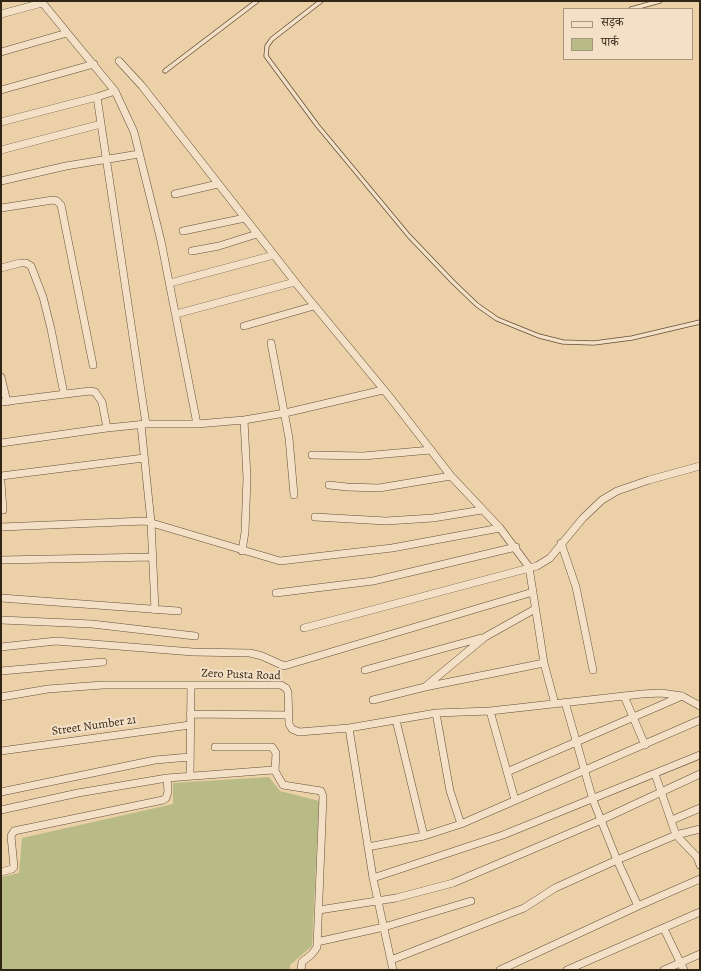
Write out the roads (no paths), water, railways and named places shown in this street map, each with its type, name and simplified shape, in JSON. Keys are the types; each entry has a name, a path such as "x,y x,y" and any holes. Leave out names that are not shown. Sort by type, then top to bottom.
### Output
{"street":[{"path":"1,14 42,2 115,91 134,132 153,204 197,424"},
{"path":"1,52 67,33"},
{"path":"119,61 142,86 274,256 383,390 450,476 500,528 516,547 529,567 544,663 555,704"},
{"path":"1,90 94,64"},
{"path":"1,122 115,91"},
{"path":"97,97 143,425 144,458 151,522 155,610"},
{"path":"1,150 101,124"},
{"path":"1,181 105,158 139,154"},
{"path":"175,194 218,184"},
{"path":"1,208 53,200 57,201 61,205 93,365"},
{"path":"183,231 245,218"},
{"path":"192,251 219,246 257,234"},
{"path":"170,283 274,256"},
{"path":"1,268 20,263 26,263 31,266 43,297 64,394"},
{"path":"176,314 295,282"},
{"path":"244,326 314,306"},
{"path":"271,343 285,413 294,495"},
{"path":"1,377 4,402 90,391 95,392 102,402 107,428"},
{"path":"1,443 107,428 143,425 197,424 244,420 285,413 383,390"},
{"path":"242,551 245,532 247,478 244,420"},
{"path":"312,455 363,456 431,450"},
{"path":"1,476 144,458"},
{"path":"304,628 537,566 550,558 593,506 602,500 617,492 649,480 700,466"},
{"path":"329,485 379,488 450,476"},
{"path":"1,483 3,510"},
{"path":"315,517 386,521 433,518 482,510"},
{"path":"1,527 133,521 151,522 273,560 291,561 392,548 500,528"},
{"path":"561,543 576,587 593,670"},
{"path":"276,593 373,581 516,547"},
{"path":"1,560 153,557"},
{"path":"1,647 56,641 193,652 250,653 262,656 284,666 533,592"},
{"path":"1,598 178,611"},
{"path":"425,687 485,637 535,609"},
{"path":"1,620 92,624 196,636"},
{"path":"365,670 485,637"},
{"path":"1,671 103,662"},
{"path":"373,700 425,687 544,663"},
{"path":"1,697 48,689 103,685 191,685 190,776"},
{"name":"Zero Pusta Road","path":"191,685 284,686 288,692 289,715"},
{"path":"190,714 289,715 290,727 298,732 349,728 436,713 490,711 660,693 682,696 700,706"},
{"path":"624,696 645,745"},
{"path":"507,772 682,696"},
{"path":"565,702 593,800 617,860 638,906"},
{"path":"490,711 515,800"},
{"path":"436,713 450,791 460,824"},
{"path":"396,720 424,836"},
{"path":"368,847 424,836 460,824 700,720"},
{"name":"Street Number 21","path":"1,751 190,724"},
{"path":"349,728 373,878 391,960 391,970"},
{"path":"215,747 272,747 276,753 275,771 283,786 318,789 323,793 317,942 314,952 302,962 302,970"},
{"path":"373,878 503,835 593,800 700,755"},
{"path":"1,792 155,760 190,757"},
{"path":"1,810 167,778 275,771"},
{"path":"655,774 676,835 698,857 700,865"},
{"path":"319,910 396,898 453,883 602,820 700,774"},
{"path":"1,872 12,870 14,867 11,836 14,831 163,800 166,798 168,792 167,778"},
{"path":"672,820 700,808"},
{"path":"391,960 524,908 555,888 617,860 676,835 700,829"},
{"path":"500,970 700,879"},
{"path":"317,942 384,927 471,901"},
{"path":"567,970 700,912"},
{"path":"664,929 684,970"},
{"path":"664,970 700,954"}],"lane":[{"path":"165,71 257,1"},
{"path":"321,1 272,39 267,46 266,56 317,125 409,236 477,305 497,319 539,336 563,342 594,343 632,338 700,322"},
{"path":"635,8 660,1"}]}
